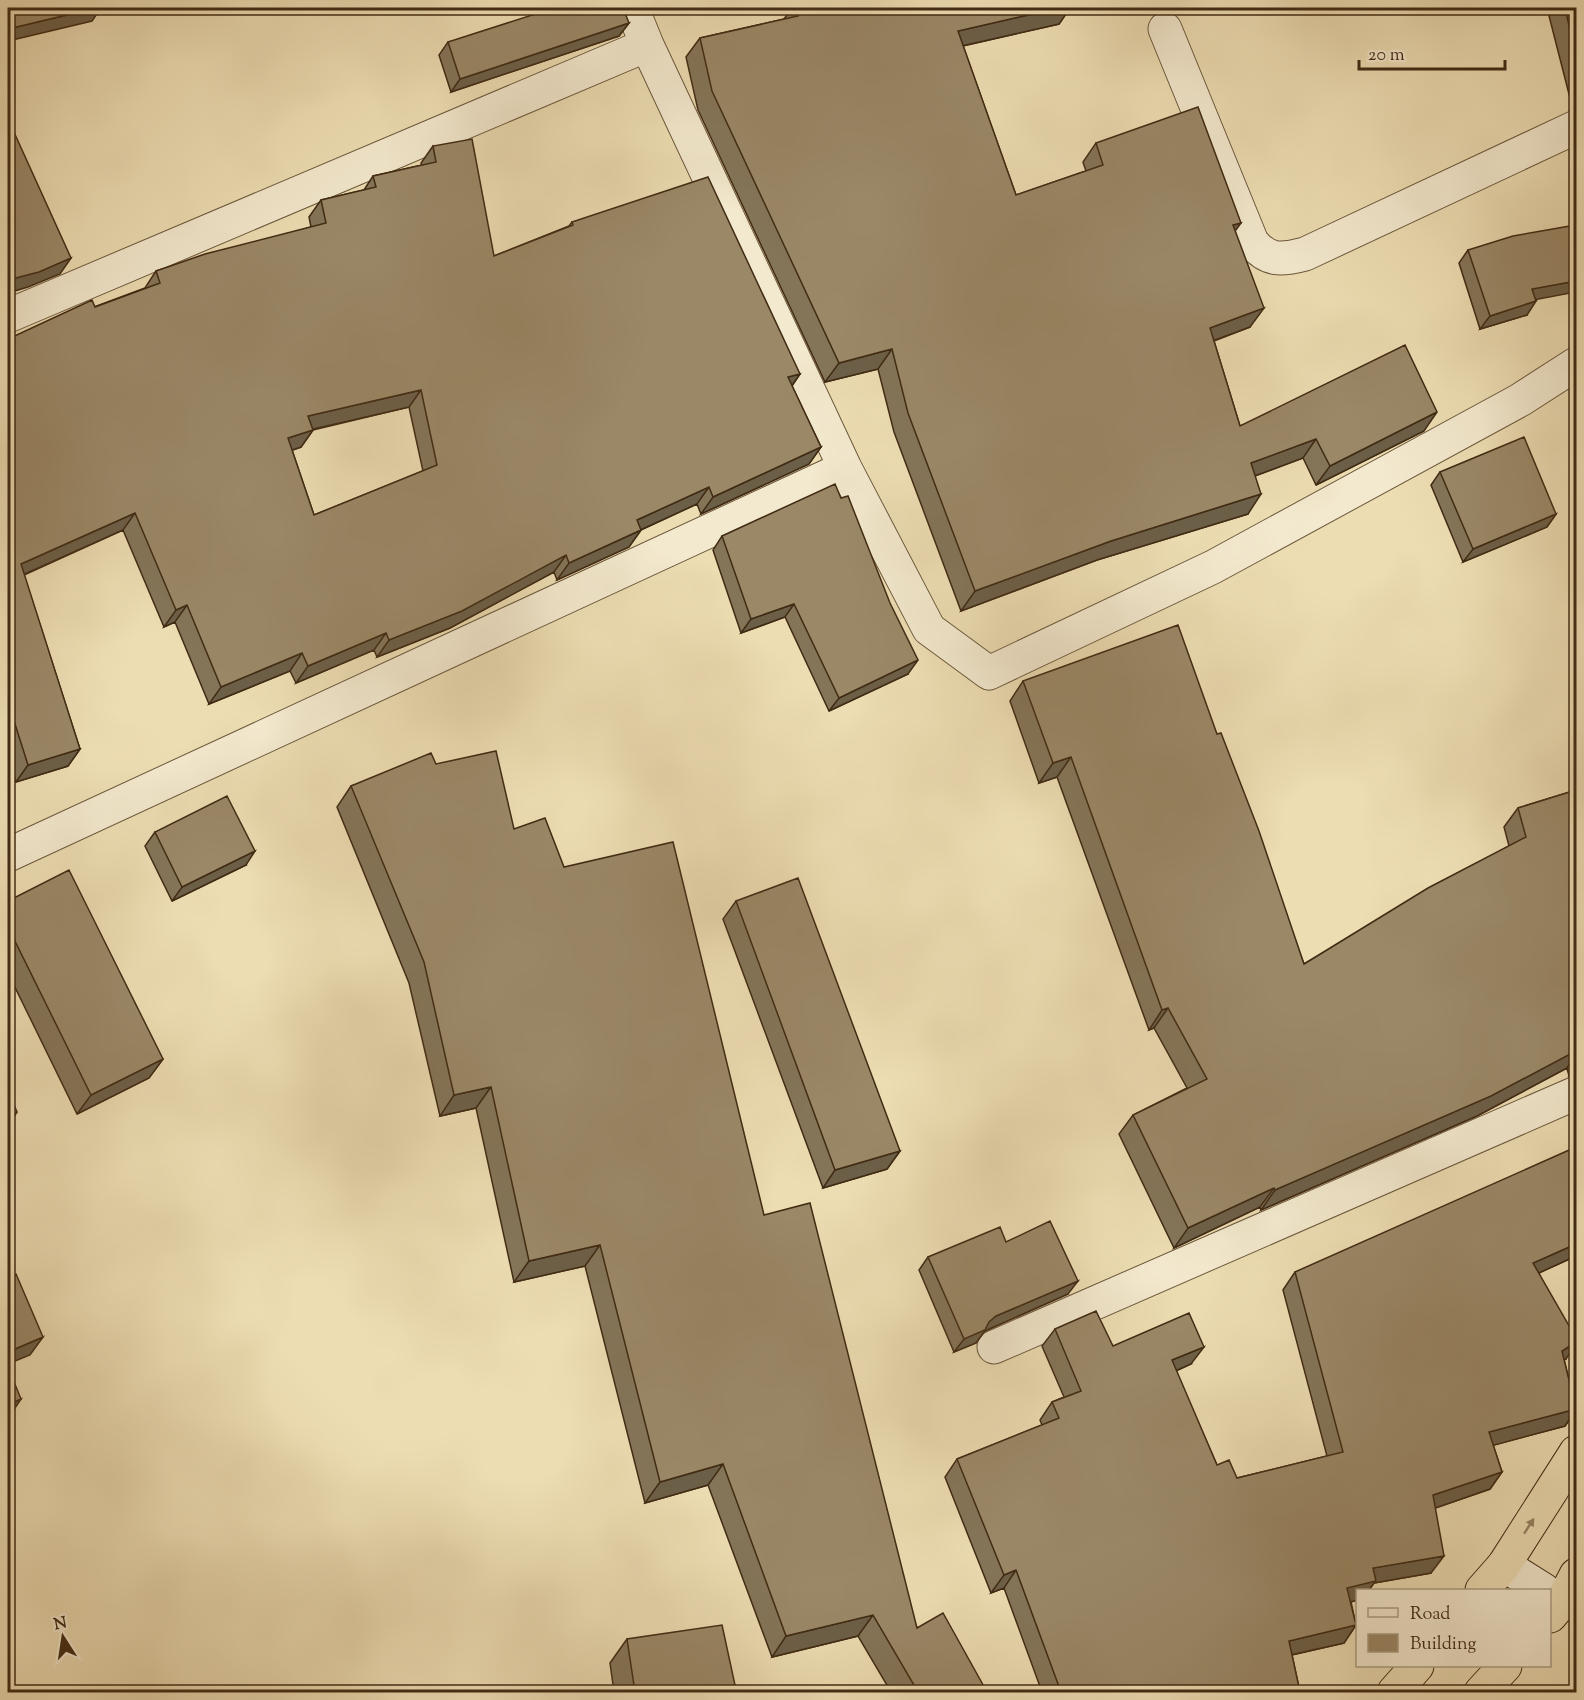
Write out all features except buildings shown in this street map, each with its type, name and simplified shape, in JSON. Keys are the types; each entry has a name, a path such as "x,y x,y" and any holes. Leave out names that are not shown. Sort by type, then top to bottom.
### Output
{"highway":[{"path":"1483,1589 1504,1565 1576,1452"},
{"path":"1394,1692 1416,1667"},
{"path":"1480,1692 1503,1667"}],"street":[{"path":"632,8 647,45 845,468 929,629 989,673 1213,567 1520,400 1576,364"},
{"path":"1165,29 1252,242 1261,254 1276,258 1305,254 1576,126"},
{"path":"8,316 647,45"},
{"path":"8,855 845,468"},
{"path":"994,1347 1576,1093"},
{"path":"1504,1565 1549,1589"}]}
